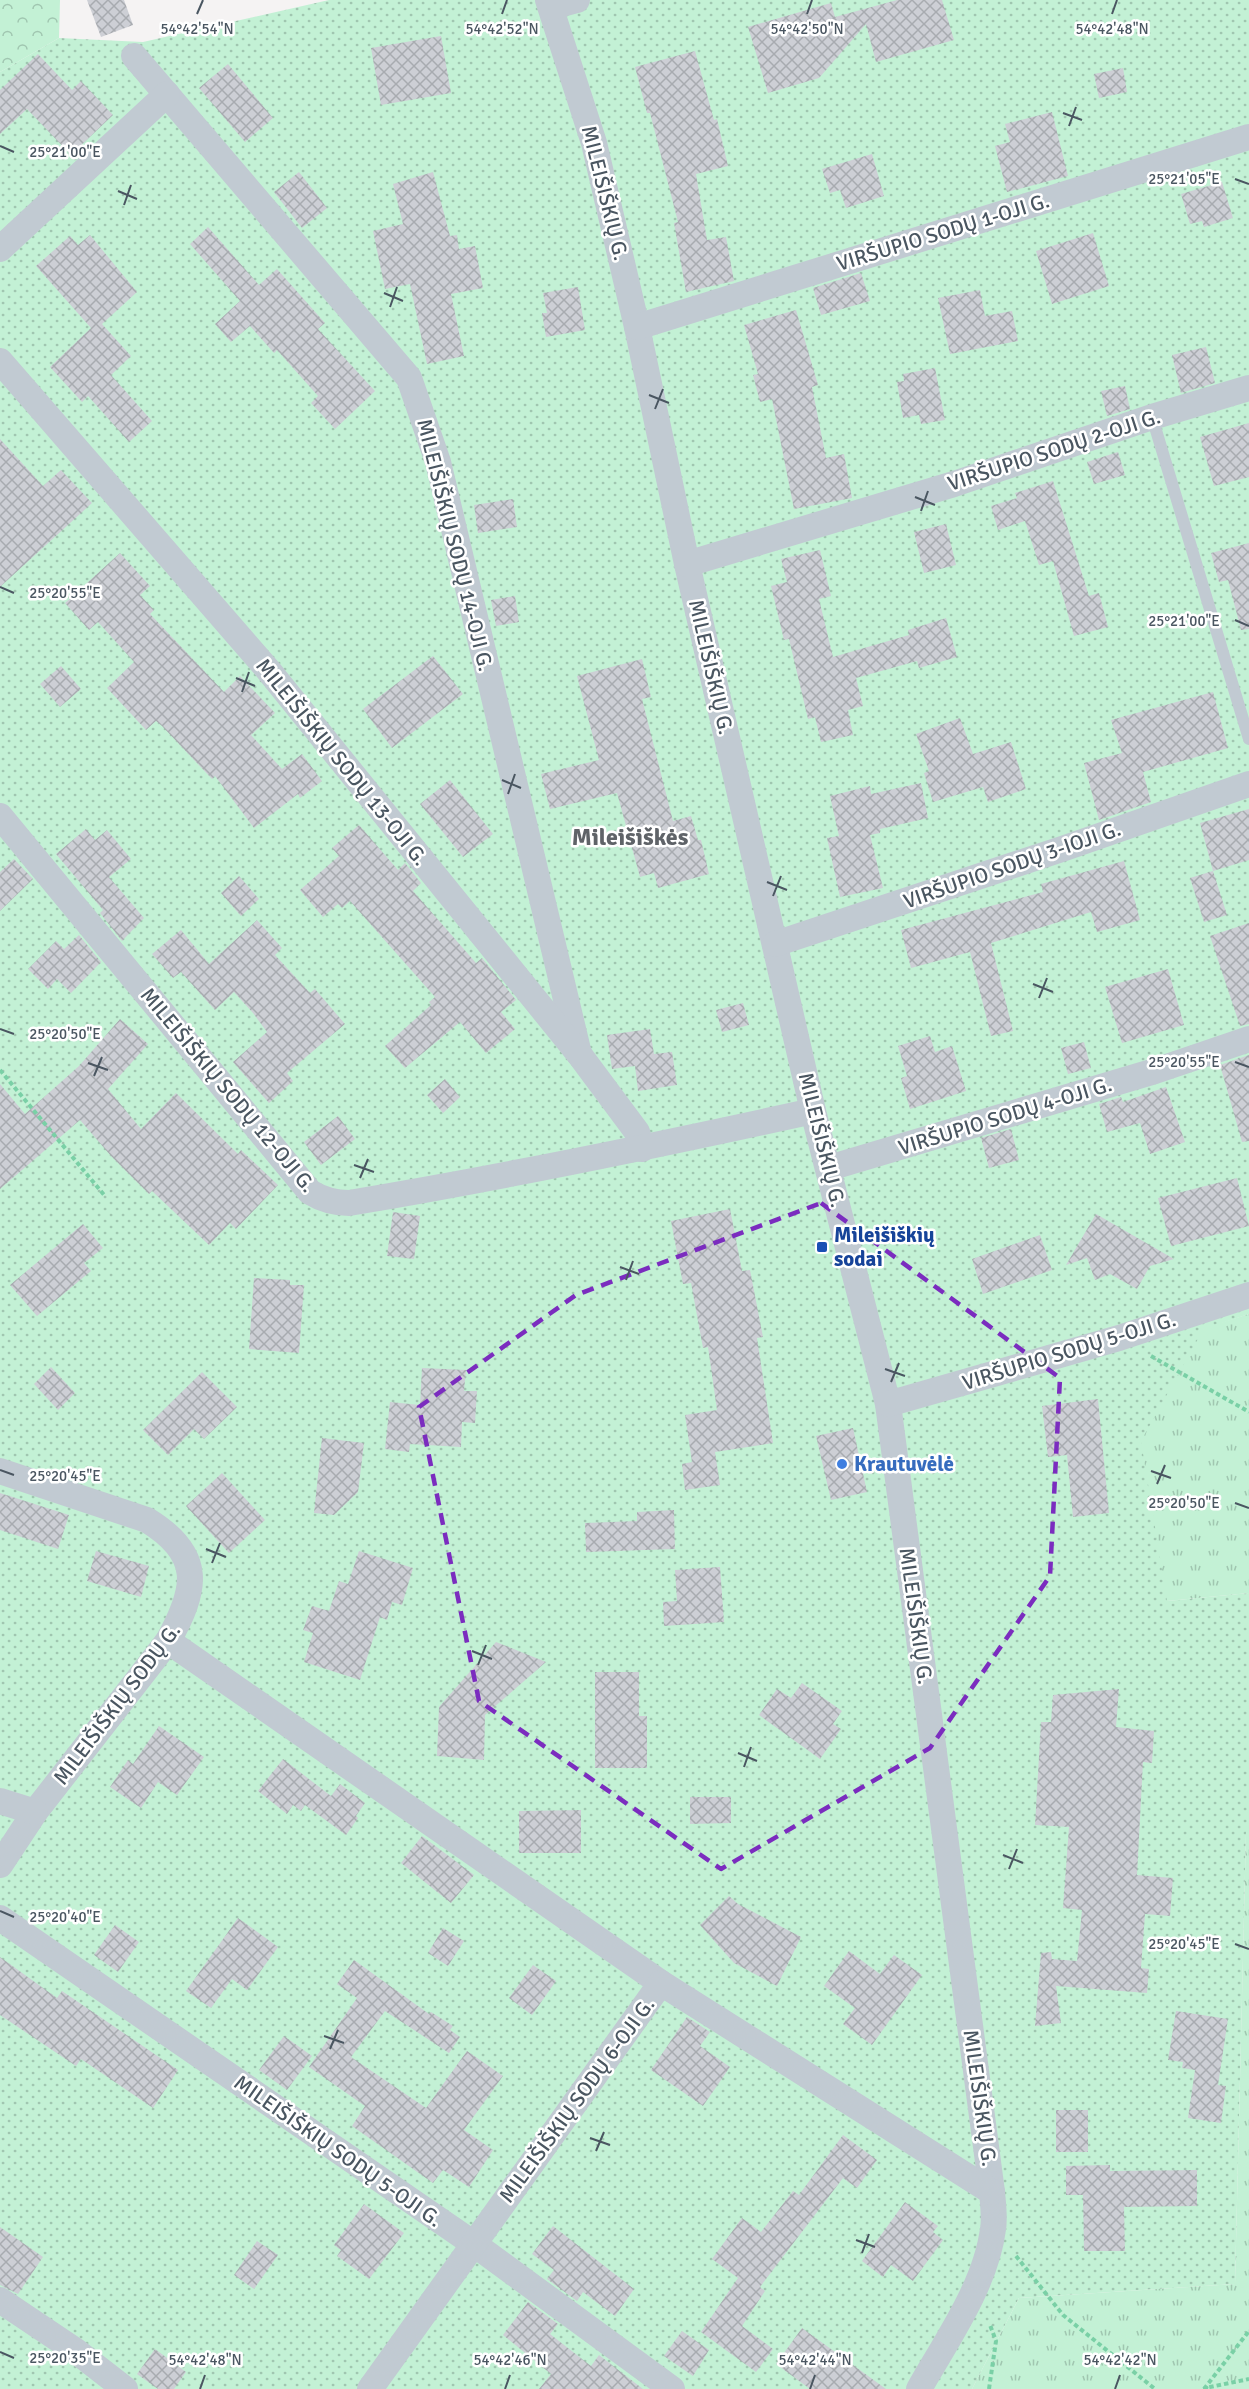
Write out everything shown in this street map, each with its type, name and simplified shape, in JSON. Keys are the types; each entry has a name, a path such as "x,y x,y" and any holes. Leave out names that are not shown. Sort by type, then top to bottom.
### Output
{"street":[{"path":"549,4 578,0"},
{"name":"MILEIŠIŠKIŲ G.","path":"549,4 594,143 637,327 687,564 813,1111 888,1404 992,2192 994,2227 988,2254 975,2288 919,2389"},
{"name":"MILEIŠIŠKIŲ SODŲ 14-OJI G.","path":"135,56 409,378 438,462 579,1054"},
{"path":"0,249 167,94"},
{"name":"VIRŠUPIO SODŲ 1-OJI G.","path":"637,327 1249,137"},
{"name":"MILEIŠIŠKIŲ SODŲ 13-OJI G.","path":"0,361 269,671 579,1054 637,1132 642,1149"},
{"name":"VIRŠUPIO SODŲ 2-OJI G.","path":"687,564 954,484 1152,417 1249,388"},
{"name":"VIRŠUPIO SODŲ 3-IOJI G.","path":"775,944 1051,853 1249,784"},
{"name":"MILEIŠIŠKIŲ SODŲ 12-OJI G.","path":"4,830 310,1192 321,1199 335,1203 349,1203 642,1149 813,1111"},
{"name":"VIRŠUPIO SODŲ 4-OJI G.","path":"828,1168 1155,1071 1249,1039"},
{"name":"VIRŠUPIO SODŲ 5-OJI G.","path":"888,1404 1119,1338 1249,1295"},
{"name":"MILEIŠIŠKIŲ SODŲ G.","path":"0,1471 147,1520 165,1531 180,1546 188,1565 191,1587 184,1613 168,1641 35,1812 0,1865"},
{"path":"168,1641 661,1983"},
{"path":"0,1801 35,1812"},
{"name":"MILEIŠIŠKIŲ SODŲ 5-OJI G.","path":"0,1918 474,2244 672,2389"},
{"name":"MILEIŠIŠKIŲ SODŲ 6-OJI G.","path":"370,2389 661,1983 992,2192"},
{"path":"0,2300 76,2351 125,2389"}],"lane":[{"path":"1152,417 1249,739"}],"path":[{"path":"0,1070 105,1196"},
{"path":"1119,1338 1249,1412"},
{"path":"994,2227 1063,2315 1155,2389"},
{"path":"975,2288 996,2341 989,2389"},
{"path":"1205,2389 1249,2331"},
{"path":"1197,2389 1249,2379"}],"highlighted area":[{"path":"821,1203 1060,1378 1050,1576 930,1748 721,1869 479,1701 419,1407 576,1295"}],"green space":[{"path":"0,0 60,0 59,38 0,72"},
{"path":"329,0 1249,0 1249,1314 1204,1329 1167,1601 1249,1593 1249,1832 1246,1833 1235,2284 1019,2298 972,2389 0,2389 0,72 59,38 143,42"},
{"path":"1249,1314 1249,1593 1167,1601 1141,1441 1204,1328"},
{"path":"1246,1832 1249,1832 1249,2389 972,2389 1019,2298 1235,2284"}],"building":[{"path":"87,0 124,0 133,25 101,37"},
{"path":"897,0 942,0 954,40 876,62 866,24 819,78 768,93 748,27 831,3 835,17"},
{"path":"441,36 451,93 381,105 371,48"},
{"path":"695,51 714,120 717,119 728,166 696,174 707,240 726,237 734,281 686,292 674,223 678,222 650,113 647,113 635,67"},
{"path":"38,54 72,90 81,81 113,115 71,155 27,109 0,134 0,90"},
{"path":"228,64 273,118 245,142 199,88"},
{"path":"1123,68 1127,92 1099,98 1094,74"},
{"path":"1052,112 1068,176 1007,192 995,146 1010,142 1005,124"},
{"path":"872,154 884,196 846,208 840,190 830,193 822,169"},
{"path":"299,172 327,208 302,228 274,192"},
{"path":"433,172 450,236 457,235 459,249 475,246 483,288 451,294 464,356 427,364 410,284 385,289 373,231 403,224 393,184"},
{"path":"1222,182 1233,218 1204,227 1202,221 1190,224 1181,194"},
{"path":"208,227 259,285 277,269 325,323 318,329 375,391 335,429 311,403 318,396 277,350 274,353 250,326 231,342 215,324 240,301 190,244"},
{"path":"1093,233 1109,286 1052,304 1036,251"},
{"path":"90,235 137,292 102,324 131,356 111,375 152,421 129,442 88,396 82,402 50,367 91,328 36,266 70,236 78,245"},
{"path":"861,273 870,301 821,315 813,288"},
{"path":"578,287 585,330 546,337 542,313 547,313 543,293"},
{"path":"980,290 985,316 1012,311 1018,341 950,354 938,298"},
{"path":"796,310 818,385 812,387 826,458 844,454 852,498 794,509 772,399 760,402 753,375 758,374 744,325"},
{"path":"1206,347 1215,383 1181,393 1172,355"},
{"path":"935,368 945,420 921,424 919,415 903,418 897,382 904,381 903,374"},
{"path":"1125,386 1130,409 1107,416 1101,391"},
{"path":"1249,423 1249,477 1214,486 1200,437"},
{"path":"0,439 43,486 61,470 92,503 0,587"},
{"path":"1118,452 1125,475 1094,484 1087,462"},
{"path":"1053,481 1089,596 1099,593 1108,627 1074,636 1053,561 1039,565 1025,521 998,530 991,506 1017,498 1015,493"},
{"path":"513,499 517,527 478,533 474,505"},
{"path":"946,524 956,565 924,573 914,532"},
{"path":"1249,543 1249,629 1241,630 1228,580 1219,582 1211,553"},
{"path":"820,550 831,596 819,599 833,657 909,635 908,630 946,618 957,657 919,668 917,661 856,678 863,706 848,710 853,735 821,742 815,717 808,719 789,639 784,640 771,586 787,582 781,559"},
{"path":"120,553 150,586 140,595 154,610 150,614 224,692 240,676 275,713 251,735 282,769 302,754 322,781 300,798 298,794 254,828 215,776 212,779 156,721 146,730 107,688 134,662 98,622 89,630 65,603"},
{"path":"515,596 519,622 496,626 491,600"},
{"path":"433,656 463,694 392,748 363,709"},
{"path":"642,659 651,697 642,699 673,821 691,816 698,840 701,840 709,874 658,888 654,873 640,877 617,793 550,809 541,774 599,760 577,676"},
{"path":"61,666 81,689 60,707 40,684"},
{"path":"1213,692 1228,748 1143,772 1151,802 1099,820 1084,763 1122,753 1111,720"},
{"path":"960,718 973,754 1011,742 1026,789 988,802 983,787 933,802 924,773 929,771 916,734"},
{"path":"450,780 493,834 463,857 420,804"},
{"path":"921,783 928,818 880,829 880,833 870,835 883,888 840,897 827,838 839,836 830,796 870,786 871,794"},
{"path":"1249,809 1249,860 1213,871 1200,823"},
{"path":"359,825 398,870 405,863 421,883 413,891 476,963 482,958 516,1000 501,1012 515,1029 486,1053 460,1022 405,1068 385,1046 431,1005 429,1002 435,997 350,901 342,908 338,904 323,917 300,890 339,856 332,848"},
{"path":"86,829 95,840 107,830 131,859 109,877 144,918 122,941 100,913 103,910 56,854"},
{"path":"14,859 33,879 0,911 0,872"},
{"path":"1124,861 1140,920 1097,932 1091,912 991,943 1013,1031 991,1036 970,952 911,968 901,930 1043,892 1041,884"},
{"path":"1213,871 1227,915 1204,922 1190,878"},
{"path":"239,876 259,899 241,916 221,893"},
{"path":"257,920 282,948 275,955 310,993 315,989 345,1024 287,1073 293,1081 269,1103 233,1062 267,1032 253,1013 234,992 215,1010 181,972 173,978 152,954 181,930 209,964"},
{"path":"1249,923 1249,1024 1240,1026 1210,936"},
{"path":"79,935 101,962 71,993 57,979 48,989 28,969 56,941 64,949"},
{"path":"1168,969 1184,1025 1122,1043 1105,987"},
{"path":"743,1003 749,1025 722,1032 716,1010"},
{"path":"120,1019 148,1044 108,1089 141,1129 176,1093 238,1154 241,1150 278,1185 236,1229 230,1223 209,1245 152,1191 149,1194 111,1156 80,1120 0,1189 0,1084 25,1114 79,1066"},
{"path":"650,1029 654,1054 672,1052 677,1085 638,1091 635,1066 612,1069 607,1035"},
{"path":"930,1036 935,1052 952,1046 966,1091 910,1109 901,1078 907,1076 898,1046"},
{"path":"1084,1042 1091,1068 1068,1074 1061,1048"},
{"path":"1249,1055 1249,1141 1242,1142 1220,1065"},
{"path":"445,1079 460,1097 443,1113 427,1095"},
{"path":"1166,1087 1185,1142 1150,1154 1140,1123 1107,1132 1099,1104 1121,1097 1123,1102"},
{"path":"338,1116 355,1139 321,1165 304,1142"},
{"path":"1011,1129 1019,1160 989,1168 981,1138"},
{"path":"1237,1178 1249,1226 1171,1246 1158,1198"},
{"path":"730,1209 742,1271 750,1270 763,1337 757,1338 773,1443 715,1452 720,1485 685,1490 682,1464 692,1462 685,1415 717,1410 708,1347 703,1348 691,1283 683,1284 671,1221"},
{"path":"393,1212 420,1216 414,1259 387,1256"},
{"path":"1096,1214 1174,1259 1150,1266 1137,1289 1110,1274 1095,1280 1087,1258 1066,1265"},
{"path":"83,1224 103,1248 84,1263 91,1271 37,1316 10,1285"},
{"path":"1040,1235 1052,1270 983,1294 972,1259"},
{"path":"254,1278 290,1280 290,1285 304,1285 299,1353 249,1349"},
{"path":"51,1367 75,1393 58,1410 34,1384"},
{"path":"422,1368 466,1370 464,1391 477,1391 475,1423 462,1422 461,1447 410,1444 409,1452 385,1449 390,1402 420,1405"},
{"path":"202,1372 237,1407 204,1439 194,1429 168,1455 143,1430"},
{"path":"1098,1399 1109,1513 1073,1517 1067,1455 1048,1457 1042,1406"},
{"name":"Krautuvėlė","path":"853,1428 867,1492 831,1500 816,1436"},
{"path":"322,1438 364,1443 358,1492 334,1515 314,1513"},
{"path":"222,1473 265,1520 229,1553 186,1506"},
{"path":"0,1493 69,1515 58,1549 0,1530"},
{"path":"674,1510 675,1549 586,1552 585,1523 637,1521 637,1512"},
{"path":"96,1551 149,1566 141,1597 87,1581"},
{"path":"359,1551 413,1568 402,1605 392,1602 387,1620 380,1617 360,1680 304,1662 313,1633 303,1630 312,1606 329,1611 339,1581 348,1584"},
{"path":"720,1567 724,1622 664,1626 663,1602 677,1601 675,1570"},
{"path":"496,1642 546,1662 485,1715 484,1760 437,1756 439,1707"},
{"path":"595,1672 639,1672 639,1716 647,1716 647,1768 595,1768"},
{"path":"802,1683 842,1711 833,1724 841,1729 820,1759 759,1715 777,1689 791,1698"},
{"path":"1119,1689 1116,1727 1154,1731 1152,1763 1143,1762 1137,1875 1173,1878 1170,1916 1145,1914 1141,1968 1149,1969 1147,1993 1056,1986 1061,2023 1035,2026 1041,1953 1051,1952 1052,1959 1077,1961 1082,1910 1063,1908 1069,1827 1035,1825 1041,1722 1051,1722 1053,1695"},
{"path":"159,1726 204,1757 177,1795 158,1782 141,1808 110,1787 128,1760 133,1764"},
{"path":"283,1759 331,1796 340,1784 365,1803 346,1835 305,1805 301,1811 293,1805 287,1814 258,1791"},
{"path":"690,1797 731,1797 731,1823 690,1824"},
{"path":"581,1810 581,1853 519,1853 519,1811"},
{"path":"422,1836 474,1875 451,1903 401,1863"},
{"path":"729,1896 738,1904 801,1937 777,1986 734,1963 700,1925"},
{"path":"238,1918 278,1947 247,1990 232,1979 211,2008 186,1991"},
{"path":"115,1925 139,1942 118,1972 94,1955"},
{"path":"443,1928 464,1941 448,1966 428,1953"},
{"path":"849,1951 880,1974 894,1955 922,1975 872,2045 843,2024 855,2008 824,1986"},
{"path":"0,1957 57,1998 62,1991 178,2070 153,2108 81,2059 76,2066 0,2015"},
{"path":"354,1960 429,2014 431,2012 453,2026 450,2030 460,2037 449,2053 385,2011 351,2057 426,2108 467,2051 503,2076 464,2130 493,2150 469,2187 443,2170 433,2183 352,2126 365,2106 309,2067 357,1998 337,1984"},
{"path":"533,1965 556,1981 532,2015 509,1998"},
{"path":"1176,2011 1228,2019 1218,2085 1226,2086 1221,2123 1188,2118 1195,2070 1182,2068 1183,2062 1168,2060"},
{"path":"687,2017 710,2032 700,2046 730,2067 703,2106 651,2070"},
{"path":"284,2036 312,2056 287,2090 259,2070"},
{"path":"1056,2110 1088,2110 1088,2152 1056,2152"},
{"path":"843,2135 877,2160 857,2188 843,2178 760,2287 765,2291 742,2326 773,2349 756,2372 701,2332 738,2278 712,2259 742,2218 761,2232 793,2191 799,2195"},
{"path":"1110,2165 1110,2171 1197,2170 1197,2206 1124,2207 1125,2251 1084,2251 1083,2195 1066,2195 1066,2166"},
{"path":"905,2202 938,2226 933,2232 943,2240 913,2281 891,2265 883,2277 862,2261"},
{"path":"364,2204 404,2233 369,2279 337,2256 341,2250 334,2245"},
{"path":"553,2226 634,2289 615,2316 583,2292 577,2301 547,2279 554,2270 532,2254"},
{"path":"0,2227 43,2257 18,2294 0,2285"},
{"path":"257,2241 278,2255 254,2289 234,2275"},
{"path":"528,2302 558,2324 550,2334 591,2366 599,2355 643,2389 539,2389 551,2374 503,2335"},
{"path":"802,2328 886,2389 810,2389 776,2364"},
{"path":"682,2331 709,2350 693,2376 664,2356"},
{"path":"155,2349 186,2372 174,2389 158,2389 137,2374"}],"place":[{"name":"Mileišiškių sodai","path":"822,1247"},
{"name":"Krautuvėlė","path":"842,1464"}],"district":[{"name":"Mileišiškės","path":"630,837"}]}
